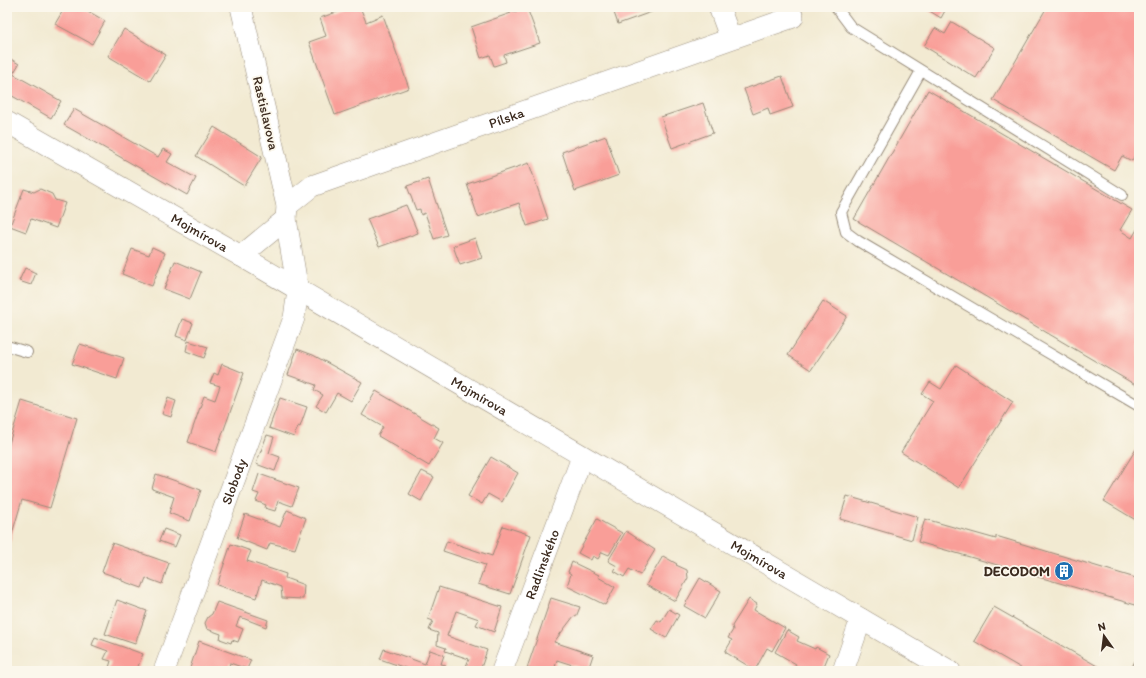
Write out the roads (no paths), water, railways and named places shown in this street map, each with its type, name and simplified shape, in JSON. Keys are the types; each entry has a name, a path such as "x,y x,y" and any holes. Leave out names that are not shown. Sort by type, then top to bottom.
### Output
{"street":[{"name":"Rastislavova","path":"242,7 286,212 298,291"},
{"path":"719,7 730,38"},
{"name":"Pílska","path":"286,212 312,186 793,17"},
{"name":"Mojmírova","path":"7,122 240,256 950,671"},
{"path":"240,256 286,212"},
{"name":"Slobody","path":"164,671 294,318 298,291"},
{"name":"Radlinského","path":"502,671 582,457"},
{"path":"843,671 861,619"}],"lane":[{"path":"836,7 851,27 1122,195"},
{"path":"921,71 841,212 846,232 858,241 1139,406"},
{"path":"7,346 27,352"}],"place":[{"name":"DECODOM","path":"1064,571"}]}
